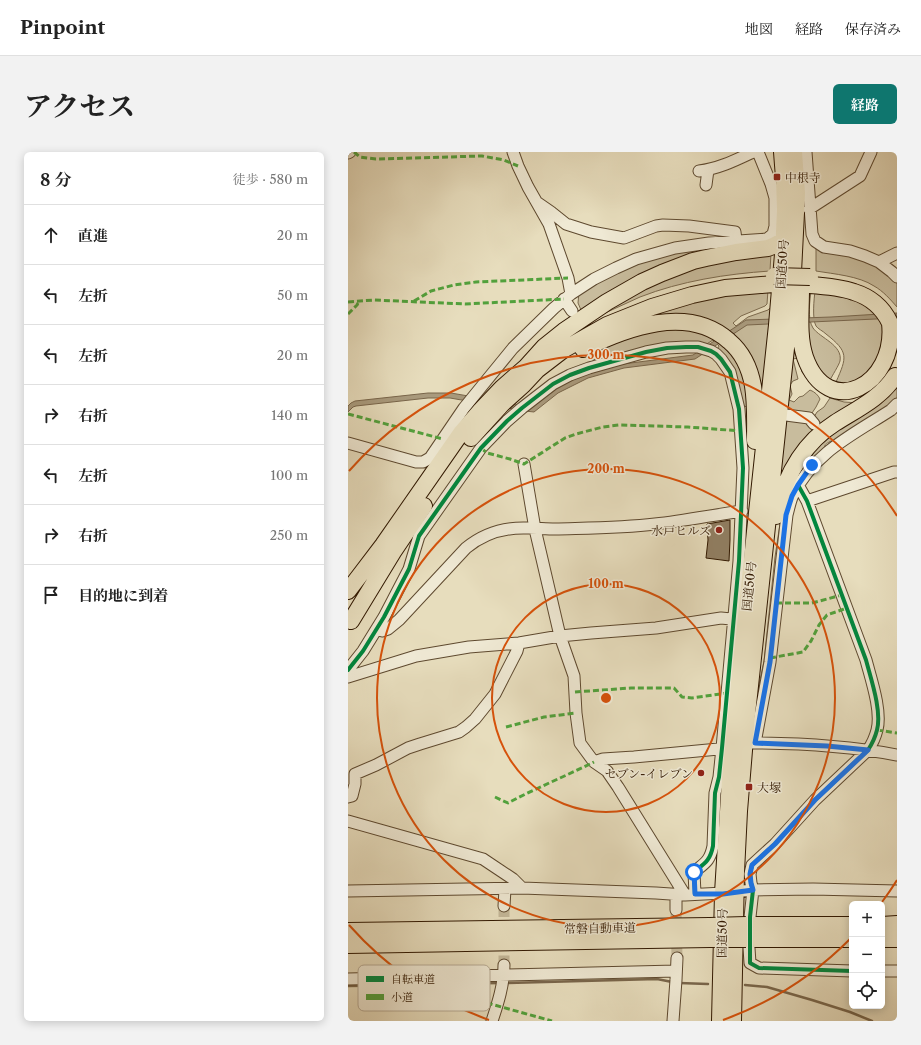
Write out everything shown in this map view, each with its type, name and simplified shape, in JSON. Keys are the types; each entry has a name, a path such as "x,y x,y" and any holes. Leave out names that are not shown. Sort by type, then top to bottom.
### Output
{"highway":[{"name":"国道50号","path":"720,1021 729,893 739,811 740,620 753,548 777,325 785,210 782,152"},
{"name":"国道50号","path":"739,745 753,658 792,292 797,193 794,152"},
{"path":"797,193 802,234 802,337 808,363 815,375 820,380 827,385 842,390 850,391 863,389 880,380 888,370 895,350 892,327 880,307 868,298 854,292 809,281"},
{"path":"348,591 383,545 461,433 480,410 526,367 544,347 564,331 607,302 642,282 662,273 693,261 768,248 784,240"},
{"path":"526,367 582,330 624,309 677,290 711,282 742,278 847,282 870,290 885,300 897,317"},
{"path":"351,621 393,552 472,437 502,404 537,370 563,350 607,325 636,313 692,294 773,280"},
{"path":"522,384 552,365 580,350 610,337 640,327 658,323 687,322 702,325 718,332 732,343 739,351 748,368 753,386 755,426 753,469 753,548"},
{"path":"753,658 763,622 776,517 780,500 792,471 814,440 833,424 868,403 887,388 897,373"},
{"name":"国道50号","path":"729,893 733,1021"},
{"path":"348,924 545,928"},
{"path":"885,924 897,924"},
{"name":"常磐自動車道","path":"348,946 748,932 849,925"},
{"name":"常磐自動車道","path":"348,931 545,928 710,933"},
{"name":"常磐自動車道","path":"748,932 849,939"},
{"path":"885,939 897,939"}],"street":[{"path":"513,152 528,187 549,224 568,278 568,296 572,311"},
{"path":"706,185 703,171 736,160 753,152"},
{"path":"348,443 416,462 423,462 430,458 464,408 513,348 568,296 594,279 636,259 675,248 736,240 766,238 773,234 775,226 775,198 758,152"},
{"path":"806,152 809,209 812,234 815,241 824,247 850,251 879,262 897,277"},
{"path":"809,209 860,176 871,152"},
{"path":"538,203 566,224 590,232 624,238 663,224 735,232 736,240"},
{"path":"879,262 897,253"},
{"path":"348,670 363,652 384,617 409,569 419,536 481,448 522,408 553,384 570,376 589,368 646,352 686,346 698,347 711,351 721,359 730,372 738,409 744,468 739,561 740,620 721,618 656,628 560,636 519,643 469,647 416,656 348,677"},
{"path":"585,356 589,368"},
{"path":"676,910 685,895 694,872 708,860 712,854 714,846 715,793 719,777 739,745 770,662 786,515 792,496 812,465 830,445 891,410 897,404"},
{"path":"738,409 750,411"},
{"path":"786,415 809,418 814,424"},
{"path":"524,464 535,528 560,636 574,676 576,713 580,743 594,762 607,771 685,895"},
{"path":"807,501 897,472"},
{"path":"798,485 807,501 866,660 873,683 878,720 877,730 873,742 868,750 815,800 775,844 752,865 750,874 753,890 748,932 750,963 760,968 849,971"},
{"path":"377,629 382,631 388,629 399,620 466,548 472,542 482,537 507,529 535,528 545,530 655,524 742,511"},
{"path":"348,797 352,796 355,784 355,774 414,746 459,732 475,719 495,694 517,651 519,643"},
{"path":"594,762 603,759 739,745 827,746 868,750 897,755"},
{"path":"348,820 483,859 513,879 522,888"},
{"path":"348,892 522,888 685,895 729,893 753,890 813,889 897,891"},
{"path":"504,906 505,889"},
{"path":"673,1021 677,958"},
{"path":"492,1021 504,970"},
{"path":"885,971 897,970"},
{"path":"490,971 676,971"},
{"path":"348,979 358,978"}],"shaded area":[{"path":"729,243 581,310 578,303 579,292 626,266 672,254"},
{"path":"816,248 863,258 890,275 897,283 897,307 877,288 868,283 846,276 816,271"},
{"path":"771,253 770,271 720,276 656,291 592,319 626,297 693,266"},
{"path":"768,290 767,304 765,306 741,316 733,323 736,326 748,317 768,310 771,307 763,393 759,395 713,324 602,333 693,299"},
{"path":"811,290 809,309 811,324 816,332 835,346 840,355 840,361 830,380 816,366 807,343 806,291"},
{"path":"815,291 837,293 867,303 885,326 890,349 855,385 836,382 844,361 844,355 839,346 816,326 814,314"},
{"path":"897,313 897,318 747,325 695,359 624,368 588,378 558,393 534,412 450,398 428,398 356,406 348,412 348,406 355,401 428,393 451,393 526,406 556,388 587,373 623,364 693,355 746,320"},
{"path":"658,328 707,332 740,362 750,409 741,404 717,350 719,346 713,340 705,345 598,361 591,358 587,350"},
{"path":"794,335 812,377 807,378 802,372 798,358 793,359 798,379 793,381 790,385 792,394 789,400 794,402 810,390 820,399 812,413 786,412"},
{"path":"897,380 897,399 892,405 836,441 831,441 825,444 825,449 803,472 792,489 784,511 780,533 767,659 753,736 751,735 753,713 764,661 775,557 782,510 789,487 796,470 811,449 836,427 884,397"},
{"path":"830,398 844,402 860,403 819,428 814,417 817,412 824,407"},
{"path":"785,418 804,420 814,433 777,482"}],"building":[{"name":"水戸ヒルズ","path":"730,520 729,561 706,558 708,540 707,524"}],"waterway":[{"path":"505,983 657,979 672,982"},
{"path":"490,983 500,983"},
{"path":"679,983 708,984"},
{"path":"745,985 767,987 850,1012 872,1021"},
{"path":"348,986 358,986"}],"tunnel":[{"path":"817,428 828,442"},
{"path":"504,906 504,965"},
{"path":"676,910 677,958"}],"marked path":[{"path":"354,152 360,157 376,159 482,156 504,160 518,166"},
{"path":"414,301 431,291 454,285 476,282 568,278"},
{"path":"348,302 374,300 465,304 564,299"},
{"path":"348,314 359,301"},
{"path":"348,414 443,439"},
{"path":"481,448 487,453 524,464 565,438 603,427 619,425 688,427 741,431"},
{"path":"776,603 812,603 842,595"},
{"path":"770,658 803,652 811,641 819,625 827,615 847,608"},
{"path":"575,692 631,688 674,688 682,697 692,698 727,693"},
{"path":"506,727 544,717 576,713"},
{"path":"877,730 897,733"},
{"path":"495,797 508,803 594,762"},
{"path":"490,1004 552,1021"}],"cycle path":[{"path":"348,670 363,651 384,617 409,569 419,536 481,448 522,408 553,384 570,375 646,352 667,348 698,347 716,354 730,372 739,409 743,468 739,561 722,748 719,777 715,793 713,846 709,858 694,872 695,894"},
{"path":"798,485 807,501 866,660 877,705 878,722 875,736 868,750 815,800 775,844 752,865 750,874 753,890 750,917 750,963 759,968 849,971"}],"place":[{"name":"中根寺","path":"777,177"},
{"name":"水戸ヒルズ","path":"719,530"},
{"name":"セブン-イレブン","path":"701,773"},
{"name":"大塚","path":"749,787"}],"route":[{"path":"694,872 695,894 723,894 753,890 750,874 752,865 775,844 815,800 868,750 827,746 755,743 770,662 786,515 792,496 812,465"}]}
